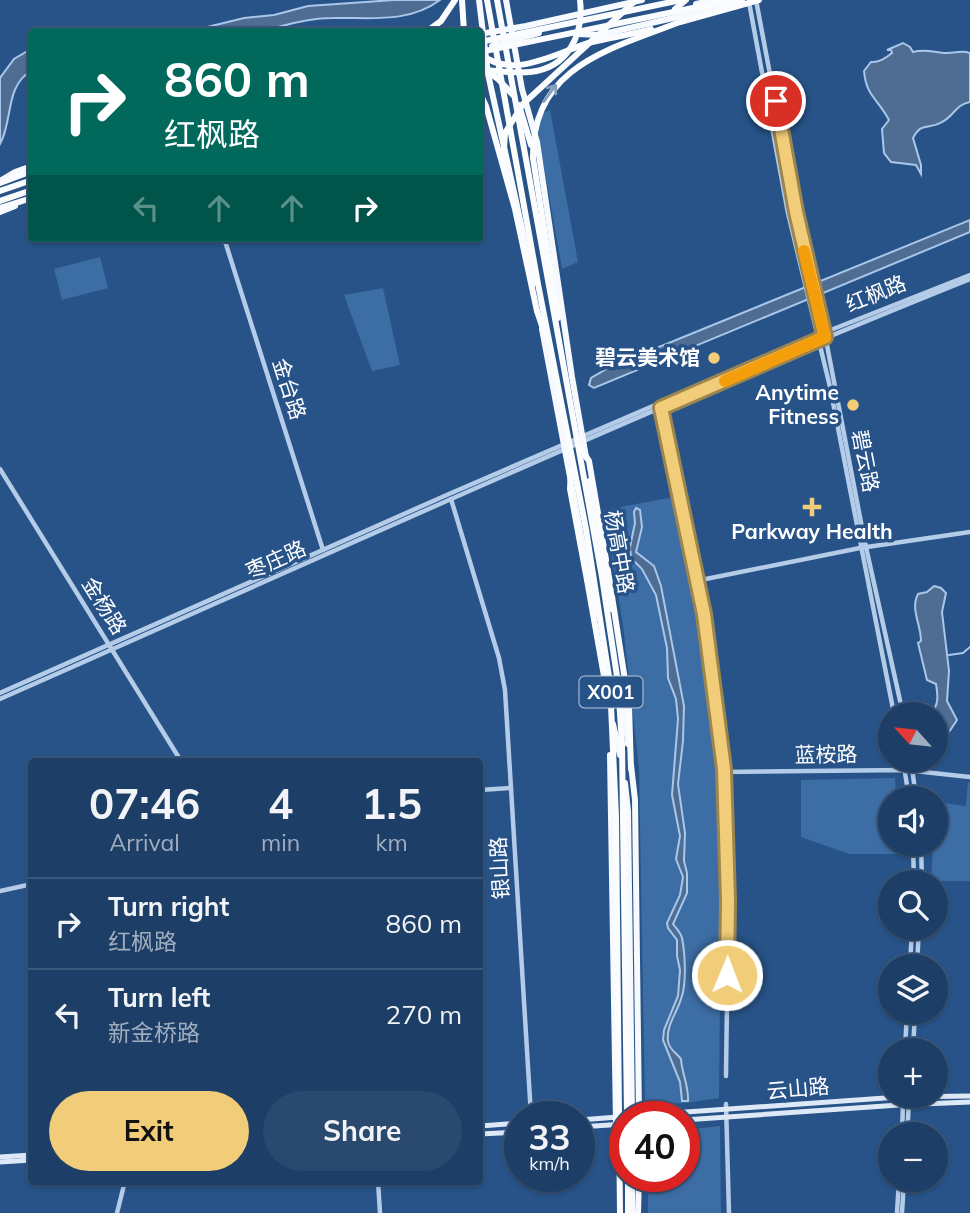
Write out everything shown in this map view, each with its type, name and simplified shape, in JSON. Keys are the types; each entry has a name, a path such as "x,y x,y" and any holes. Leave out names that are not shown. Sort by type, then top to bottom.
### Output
{"highway":[{"path":"431,28 440,21 455,0"},
{"path":"462,0 464,28"},
{"name":"杨高中路","path":"487,0 594,578 611,702 615,805 620,1213"},
{"name":"杨高中路","path":"497,0 561,353 582,442 612,640 619,703 623,784 629,1101"},
{"path":"483,68 522,73 556,64 573,47 579,32 582,16 580,0"},
{"path":"503,163 505,133 523,104 639,0"},
{"path":"483,49 683,0"},
{"path":"708,6 731,0"},
{"path":"483,49 742,0"},
{"path":"483,50 498,64 522,65 592,43 758,0"},
{"path":"533,158 538,115 549,93 558,83 587,60 680,22"},
{"path":"483,70 498,79 517,100 525,122 557,312 561,353"},
{"path":"483,100 503,163 537,311 552,357"},
{"path":"0,187 28,170"},
{"path":"0,187 28,181"},
{"path":"0,206 28,193"},
{"path":"0,206 28,200"},
{"path":"582,442 589,461 629,706 631,769"},
{"path":"571,457 570,489 607,693"},
{"path":"630,1192 630,1213"}],"main road":[{"name":"杨高中路","path":"479,0 481,28"},
{"name":"杨高中路","path":"506,0 522,89 537,142 573,386 620,660 635,800 639,1101"},
{"path":"483,34 639,0"},
{"path":"675,9 683,0"},
{"path":"483,49 514,48 714,0"},
{"path":"578,34 599,35 749,0"},
{"path":"483,49 569,25 584,13"},
{"path":"483,48 506,36 511,29"},
{"name":"杨高中路","path":"483,53 526,238 564,447 581,523 606,670 609,711 620,752 628,811 629,1101"},
{"path":"0,187 28,181"},
{"name":"X001","path":"609,711 615,1101"},
{"path":"614,1000 630,971"},
{"name":"云山路","path":"948,1097 970,1096"},
{"name":"云山路","path":"700,1112 878,1101"},
{"name":"云山路","path":"948,1101 970,1102"},
{"name":"云山路","path":"700,1116 726,1110"},
{"path":"483,1126 504,1124"},
{"path":"483,1134 504,1133"},
{"path":"0,1157 28,1155"},
{"path":"0,1162 28,1160"},
{"path":"638,1213 639,1192"}],"street":[{"name":"碧云路","path":"749,0 788,213 900,702"},
{"name":"碧云路","path":"758,0 810,277 825,335 892,702"},
{"name":"金台路","path":"225,242 323,550"},
{"name":"红枫路","path":"564,447 582,442 818,337 970,277"},
{"path":"661,406 704,614 724,772 728,900 726,1076"},
{"name":"枣庄路","path":"0,699 323,550 564,447"},
{"name":"枣庄路","path":"0,693 451,499 564,447"},
{"name":"金杨路","path":"0,469 179,758"},
{"name":"银山路","path":"451,499 504,679 530,1101"},
{"path":"696,581 863,547 970,532"},
{"name":"蓝桉路","path":"724,772 878,770"},
{"name":"蓝桉路","path":"922,772 970,777"},
{"path":"483,790 511,788"},
{"path":"0,891 28,885"},
{"path":"726,1110 729,1213"},
{"path":"117,1213 124,1185"},
{"path":"378,1185 380,1213"},
{"path":"900,1213 901,1192"}],"shaded area":[{"path":"440,0 415,13 388,18 318,19 276,28 203,28 308,6"},
{"path":"903,43 913,52 922,50 970,53 970,102 942,122 920,129 913,138 921,174 916,165 891,162 884,153 882,129 889,120 870,92 865,79 864,71 871,62 880,61 892,53 887,50"},
{"path":"28,51 28,74 13,95 0,144 0,78 14,59"},
{"path":"550,110 578,262 562,269 535,116"},
{"path":"970,220 970,232 594,388 589,385 591,378 610,367"},
{"path":"100,257 108,288 62,300 54,269"},
{"path":"383,288 400,365 372,371 344,295"},
{"path":"674,497 693,594 705,659 716,758 720,885 719,1098 699,1101 645,1101 639,769 623,625 604,510"},
{"path":"636,508 640,510 642,527 636,552 654,566 661,586 684,706 678,784 685,833 687,893 673,924 682,938 685,977 683,993 670,1024 668,1041 681,1059 688,1101 682,1101 680,1082 663,1040 664,1030 678,996 680,970 677,940 667,923 680,895 683,877 676,859 680,836 672,795 678,719 676,699 668,678 667,648 656,595 642,569 631,558"},
{"path":"934,586 946,593 942,612 949,671 948,702 937,702 936,684 927,680 918,643 921,641 921,635 915,605 918,594 927,592"},
{"path":"948,703 957,720 948,734"},
{"path":"895,778 895,786 878,786 878,854 849,854 801,837 801,780"},
{"path":"968,782 970,881 948,881 948,870 932,870 932,856 948,856 948,804 966,806"},
{"path":"720,1126 721,1213 648,1213 648,1192 700,1192 700,1128"}],"waterway":[{"path":"949,655 963,653 970,647"}],"slow traffic":[{"path":"725,381 825,337 804,251"}],"place":[{"name":"碧云美术馆","path":"714,358"},
{"name":"Anytime Fitness","path":"853,405"},
{"name":"Parkway Health","path":"812,507"}],"route":[{"path":"727,975 724,769 704,614 661,408 825,337 796,212 776,101"}]}
